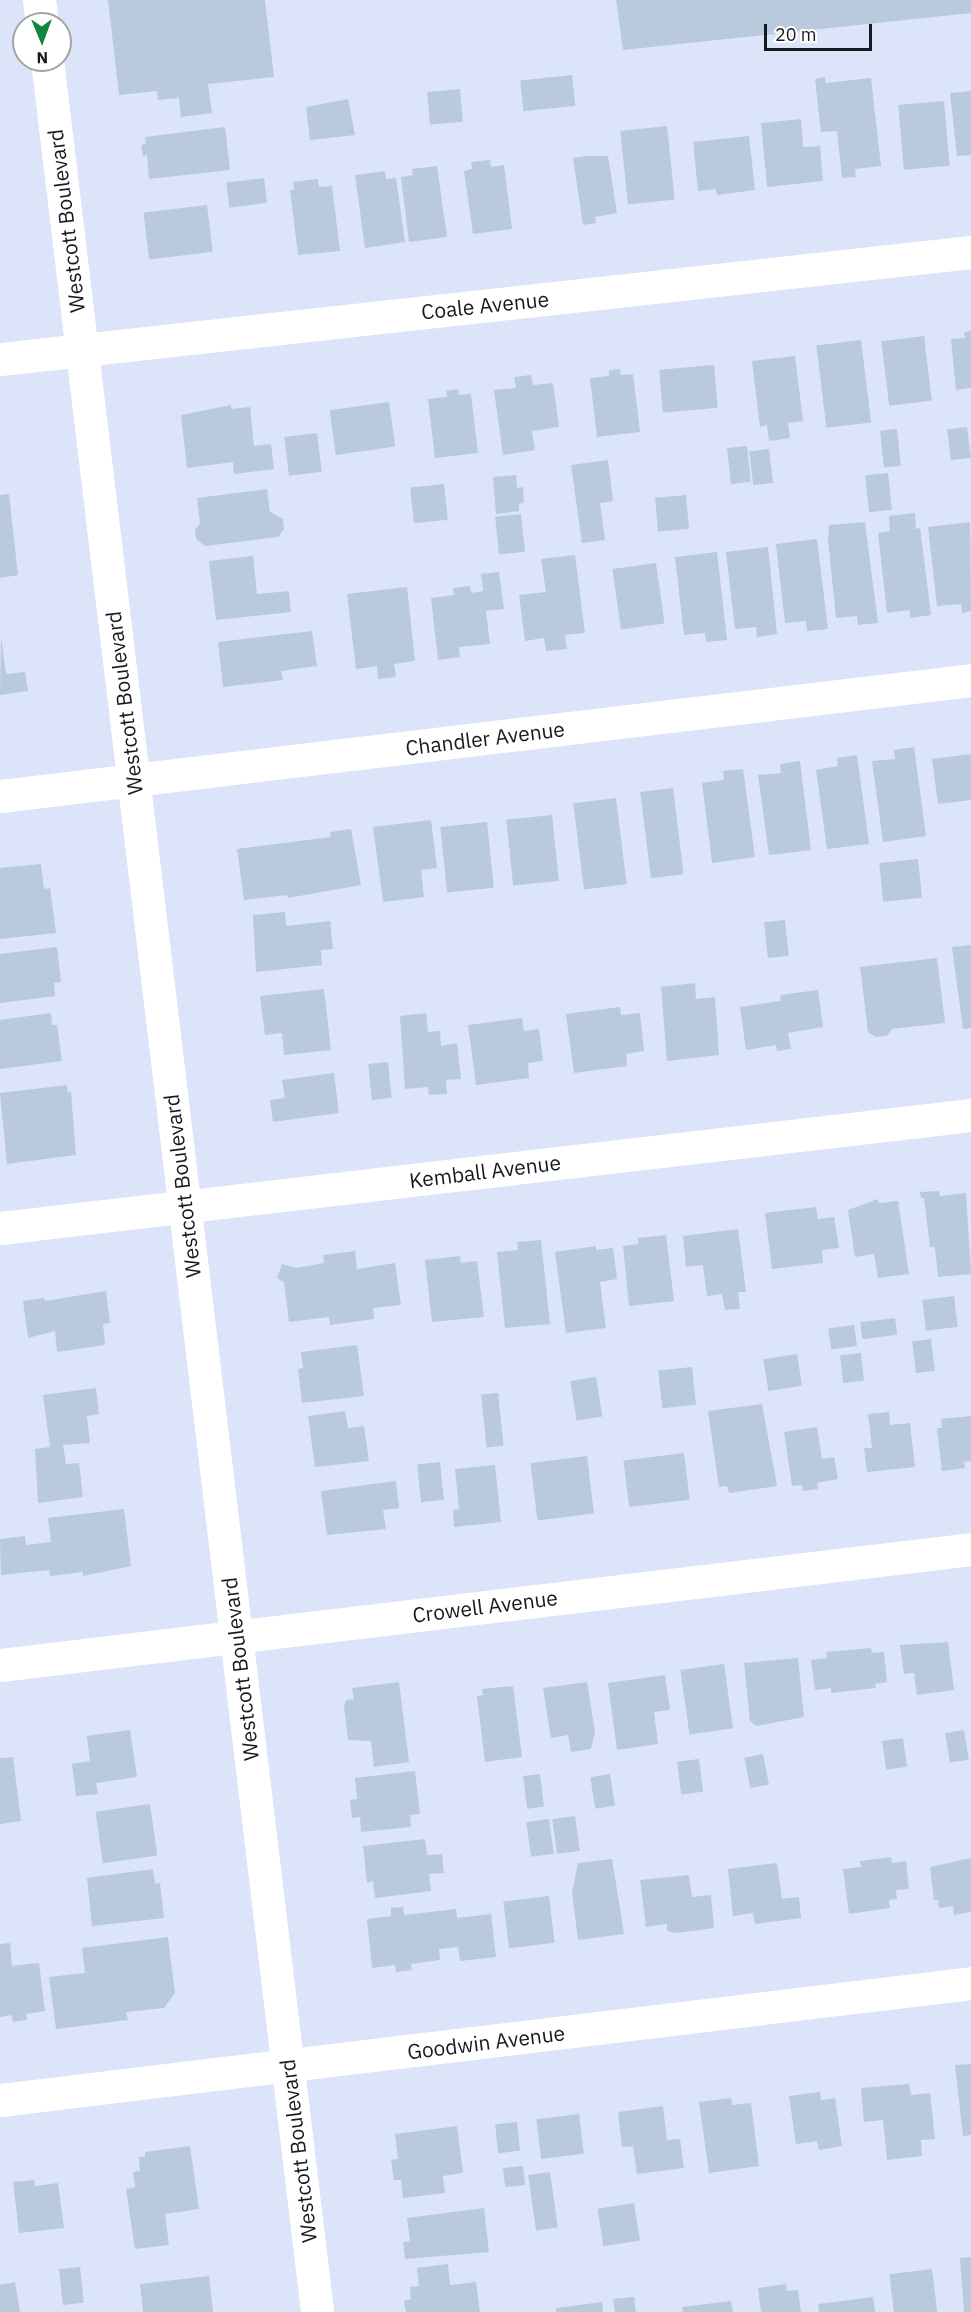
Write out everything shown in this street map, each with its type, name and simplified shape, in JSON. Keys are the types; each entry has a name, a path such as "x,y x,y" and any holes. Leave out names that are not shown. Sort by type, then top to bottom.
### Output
{"street":[{"name":"Westcott Boulevard","path":"48,72 317,2312"},
{"name":"Coale Avenue","path":"0,359 971,252"},
{"name":"Chandler Avenue","path":"0,796 971,680"},
{"name":"Kemball Avenue","path":"0,1228 971,1114"},
{"name":"Crowell Avenue","path":"0,1665 971,1549"},
{"name":"Goodwin Avenue","path":"0,2100 971,1983"}],"building":[{"path":"108,0 265,0 274,77 208,84 212,113 181,117 179,98 158,100 157,91 119,95"},
{"path":"616,0 971,0 971,13 623,50"},
{"path":"572,75 575,106 524,111 520,80"},
{"path":"825,77 826,83 871,78 881,166 855,169 856,177 842,178 837,131 821,132 815,79"},
{"path":"460,89 463,122 430,125 427,92"},
{"path":"971,91 971,155 957,156 950,93"},
{"path":"348,99 355,135 310,140 306,107"},
{"path":"944,101 950,166 904,170 898,105"},
{"path":"801,119 803,147 820,146 823,181 767,187 761,123"},
{"path":"667,126 675,200 628,205 620,131"},
{"path":"225,127 230,170 149,179 147,155 143,156 141,145 146,144 145,137"},
{"path":"749,136 755,190 717,195 716,189 698,191 693,142"},
{"path":"608,156 617,213 595,217 596,223 583,225 573,158"},
{"path":"490,160 491,167 504,165 512,229 473,234 464,171 472,169 471,162"},
{"path":"437,166 447,237 409,242 401,177 413,175 412,169"},
{"path":"385,171 386,179 396,178 405,242 365,248 355,175"},
{"path":"264,178 267,203 229,207 226,183"},
{"path":"318,179 319,187 332,186 340,251 298,255 290,190 294,190 293,182"},
{"path":"207,205 213,252 149,259 143,213"},
{"path":"971,331 971,388 956,390 951,339 965,338 964,332"},
{"path":"924,336 932,401 889,406 881,341"},
{"path":"861,340 871,422 826,428 816,345"},
{"path":"795,356 803,421 788,423 790,438 769,441 767,425 760,427 752,361"},
{"path":"714,365 718,408 663,413 659,370"},
{"path":"620,369 621,375 633,374 640,432 597,437 590,378 609,376 609,370"},
{"path":"531,375 533,385 553,383 559,427 532,431 535,450 503,455 494,390 516,388 514,377"},
{"path":"458,389 459,395 471,394 478,453 435,458 428,399 447,397 446,391"},
{"path":"389,402 395,447 336,455 330,410"},
{"path":"231,405 231,409 250,407 254,446 271,444 274,469 234,474 233,462 187,468 181,415"},
{"path":"967,427 971,458 951,460 947,429"},
{"path":"897,429 901,466 884,468 880,431"},
{"path":"317,433 322,472 289,476 284,437"},
{"path":"747,446 751,482 731,484 727,448"},
{"path":"769,449 773,483 753,485 749,451"},
{"path":"608,460 613,501 600,503 605,540 582,543 571,465"},
{"path":"888,473 892,510 869,512 865,475"},
{"path":"516,475 517,488 523,487 524,503 519,504 519,511 496,514 493,477"},
{"path":"444,484 448,520 414,523 410,488"},
{"path":"267,489 270,512 283,519 284,529 278,537 205,546 196,539 195,530 200,523 197,498"},
{"path":"9,494 18,575 0,578 0,495"},
{"path":"686,495 689,529 658,532 655,498"},
{"path":"915,513 916,529 920,528 931,615 910,618 910,610 887,613 878,533 890,531 889,516"},
{"path":"521,514 525,552 499,555 495,517"},
{"path":"865,522 878,623 858,625 857,616 836,618 828,540 829,525"},
{"path":"970,522 971,611 962,613 961,604 937,606 928,527"},
{"path":"817,539 828,629 807,631 806,621 785,623 776,544"},
{"path":"768,547 777,634 757,637 756,627 735,629 726,552"},
{"path":"717,552 727,640 706,642 705,633 684,635 675,557"},
{"path":"575,555 585,633 565,635 567,649 546,651 544,638 525,641 519,595 546,592 541,559"},
{"path":"253,556 257,594 289,591 291,612 216,620 209,561"},
{"path":"656,563 664,623 621,630 612,569"},
{"path":"499,572 504,609 486,611 490,644 459,647 460,657 438,660 431,598 454,595 453,588 470,586 471,593 483,591 481,574"},
{"path":"407,587 415,661 394,664 396,677 378,679 377,666 356,669 347,594"},
{"path":"312,631 317,666 281,671 283,680 223,687 218,642"},
{"path":"1,636 6,674 25,672 28,691 0,695"},
{"path":"914,747 926,836 883,842 872,761 895,759 894,750"},
{"path":"971,754 971,800 938,804 932,759"},
{"path":"857,755 869,844 827,849 816,770 838,766 837,758"},
{"path":"800,761 811,850 769,855 758,775 781,773 780,764"},
{"path":"743,769 755,857 712,863 702,783 724,780 723,771"},
{"path":"673,788 684,874 651,878 640,792"},
{"path":"616,798 627,884 584,890 573,803"},
{"path":"552,815 559,881 513,885 506,820"},
{"path":"431,820 437,868 421,870 424,897 383,902 373,827"},
{"path":"487,822 494,888 447,893 440,827"},
{"path":"351,829 361,885 288,898 287,895 244,900 237,849 331,837 330,832"},
{"path":"918,859 922,898 883,902 879,863"},
{"path":"41,864 44,889 50,888 56,933 0,939 0,868"},
{"path":"285,912 286,926 330,921 333,949 321,950 322,965 256,972 253,915"},
{"path":"785,920 789,956 768,958 764,922"},
{"path":"971,945 971,1028 963,1029 952,947"},
{"path":"57,947 61,982 54,983 55,996 0,1003 0,954"},
{"path":"937,958 945,1023 892,1029 887,1036 876,1037 868,1032 860,967"},
{"path":"695,983 696,999 715,997 719,1055 667,1061 661,987"},
{"path":"324,989 331,1050 284,1055 282,1033 265,1035 260,996"},
{"path":"818,990 823,1027 788,1033 791,1049 777,1051 776,1045 746,1050 740,1007 781,1001 780,995"},
{"path":"620,1007 621,1015 640,1013 644,1051 626,1054 627,1066 574,1073 566,1014"},
{"path":"51,1013 52,1025 57,1025 62,1061 0,1069 0,1020"},
{"path":"426,1013 428,1032 440,1031 441,1046 457,1043 461,1079 446,1080 447,1094 429,1095 428,1087 405,1089 400,1016"},
{"path":"522,1018 524,1031 539,1029 543,1061 528,1063 529,1078 476,1085 468,1025"},
{"path":"388,1062 392,1098 372,1100 368,1064"},
{"path":"334,1073 339,1113 273,1122 270,1100 285,1098 282,1080"},
{"path":"67,1085 68,1093 71,1092 76,1155 7,1164 0,1093"},
{"path":"939,1191 940,1196 966,1193 971,1274 938,1277 935,1247 930,1247 924,1198 921,1198 920,1192"},
{"path":"878,1199 879,1203 898,1201 909,1274 878,1278 874,1254 855,1257 848,1210"},
{"path":"816,1207 818,1219 834,1217 839,1248 822,1250 823,1263 772,1269 765,1213"},
{"path":"738,1229 746,1292 738,1292 740,1309 725,1310 722,1294 707,1296 703,1265 686,1267 683,1236"},
{"path":"666,1235 674,1301 629,1306 623,1246 638,1244 638,1238"},
{"path":"541,1240 550,1324 505,1328 497,1252 518,1250 517,1242"},
{"path":"596,1246 596,1250 613,1248 617,1279 600,1282 606,1328 566,1333 555,1252"},
{"path":"355,1251 357,1269 395,1263 401,1305 373,1308 374,1319 330,1325 329,1317 289,1322 284,1282 277,1278 282,1264 296,1268 324,1263 323,1255"},
{"path":"460,1256 461,1263 477,1261 484,1317 432,1322 425,1260"},
{"path":"106,1291 110,1323 103,1324 105,1345 57,1352 55,1331 28,1338 23,1301 44,1298 45,1301"},
{"path":"954,1296 958,1327 926,1331 922,1300"},
{"path":"895,1318 897,1335 862,1339 860,1322"},
{"path":"854,1325 857,1346 831,1349 828,1329"},
{"path":"931,1339 935,1371 916,1373 912,1341"},
{"path":"357,1345 364,1396 302,1403 298,1369 303,1368 301,1352"},
{"path":"861,1353 864,1381 843,1383 840,1355"},
{"path":"797,1354 802,1386 768,1391 763,1359"},
{"path":"692,1367 696,1405 662,1408 658,1371"},
{"path":"596,1377 602,1417 577,1421 570,1381"},
{"path":"96,1388 99,1414 87,1416 90,1443 63,1445 66,1464 79,1463 83,1497 38,1503 35,1449 50,1447 43,1395"},
{"path":"498,1393 504,1446 487,1447 481,1395"},
{"path":"762,1404 777,1486 729,1493 727,1486 719,1487 708,1411"},
{"path":"345,1411 348,1428 364,1426 369,1461 315,1467 308,1416"},
{"path":"889,1412 890,1425 910,1423 915,1467 867,1472 864,1448 872,1448 868,1414"},
{"path":"971,1416 971,1461 964,1462 965,1468 942,1471 937,1428 942,1428 941,1419"},
{"path":"817,1427 822,1459 834,1457 838,1479 817,1483 818,1489 803,1491 802,1485 792,1486 784,1432"},
{"path":"684,1453 690,1500 629,1507 623,1460"},
{"path":"587,1456 594,1514 537,1521 530,1463"},
{"path":"440,1462 444,1500 421,1502 417,1464"},
{"path":"495,1465 501,1522 454,1527 453,1510 459,1509 455,1469"},
{"path":"396,1481 399,1508 383,1510 386,1529 327,1535 321,1491"},
{"path":"124,1509 131,1566 83,1576 83,1572 50,1576 49,1570 1,1575 0,1539 25,1536 26,1545 51,1542 48,1518"},
{"path":"948,1642 954,1690 917,1695 914,1673 904,1674 900,1645"},
{"path":"871,1648 872,1653 884,1652 887,1682 875,1684 876,1688 831,1693 831,1688 815,1690 811,1660 827,1658 826,1652"},
{"path":"798,1658 804,1717 756,1726 750,1721 744,1663"},
{"path":"724,1664 733,1728 689,1734 680,1670"},
{"path":"665,1675 670,1710 654,1712 658,1744 617,1750 608,1683"},
{"path":"399,1682 409,1762 374,1767 371,1741 348,1740 344,1706 346,1700 354,1699 352,1688"},
{"path":"587,1682 595,1732 591,1749 571,1752 568,1735 551,1738 543,1688"},
{"path":"513,1686 522,1757 485,1762 477,1696 483,1695 482,1689"},
{"path":"130,1730 137,1777 96,1783 98,1794 76,1796 72,1764 90,1761 87,1736"},
{"path":"964,1730 969,1760 950,1763 945,1733"},
{"path":"903,1738 907,1767 886,1770 882,1741"},
{"path":"763,1754 769,1784 750,1788 744,1758"},
{"path":"13,1757 21,1821 0,1824 0,1758"},
{"path":"699,1759 703,1792 681,1794 677,1762"},
{"path":"415,1771 420,1814 410,1815 411,1827 361,1832 360,1817 352,1818 350,1800 357,1799 355,1778"},
{"path":"540,1774 544,1807 527,1809 523,1776"},
{"path":"610,1774 615,1806 595,1809 590,1777"},
{"path":"150,1804 157,1855 103,1863 96,1812"},
{"path":"575,1816 580,1851 557,1854 552,1819"},
{"path":"549,1819 554,1854 531,1857 526,1822"},
{"path":"425,1839 427,1855 442,1854 444,1873 429,1874 431,1891 375,1898 373,1881 367,1883 363,1846"},
{"path":"891,1857 892,1863 906,1861 909,1889 896,1890 897,1899 889,1900 890,1908 849,1914 843,1869 861,1867 860,1861"},
{"path":"971,1858 971,1912 954,1915 953,1906 939,1908 938,1900 934,1900 930,1867"},
{"path":"612,1859 624,1934 578,1940 572,1892 578,1863"},
{"path":"777,1863 782,1899 799,1897 801,1918 755,1924 753,1913 733,1916 728,1869"},
{"path":"153,1869 155,1884 160,1883 164,1918 92,1926 87,1878"},
{"path":"689,1875 692,1897 711,1895 714,1928 676,1933 667,1931 667,1924 646,1927 640,1880"},
{"path":"549,1896 555,1943 509,1948 503,1902"},
{"path":"403,1907 404,1915 456,1909 457,1918 491,1914 496,1957 460,1961 458,1947 439,1949 440,1960 411,1964 412,1970 396,1972 395,1965 372,1968 367,1919 391,1916 391,1908"},
{"path":"168,1937 175,1993 164,2008 126,2012 128,2020 56,2029 49,1977 85,1973 82,1948"},
{"path":"10,1943 12,1966 39,1963 45,2011 26,2014 27,2020 13,2022 12,2015 0,2017 0,1944"},
{"path":"971,2064 971,2135 963,2136 955,2065"},
{"path":"909,2084 911,2095 930,2093 935,2139 921,2140 922,2156 887,2160 883,2120 864,2122 861,2088"},
{"path":"820,2092 821,2100 835,2098 842,2146 819,2150 817,2141 796,2144 789,2096"},
{"path":"731,2098 732,2105 751,2103 759,2166 709,2173 699,2102"},
{"path":"663,2106 667,2140 680,2139 684,2168 637,2174 633,2146 622,2147 618,2112"},
{"path":"579,2114 584,2154 541,2159 536,2119"},
{"path":"517,2122 520,2151 498,2153 495,2124"},
{"path":"457,2126 463,2173 443,2176 445,2193 403,2198 401,2180 394,2180 391,2160 398,2159 395,2134"},
{"path":"190,2146 199,2209 165,2214 169,2245 135,2249 126,2189 135,2187 133,2172 140,2171 139,2157 145,2157 145,2152"},
{"path":"523,2166 525,2185 505,2187 503,2168"},
{"path":"550,2172 558,2227 536,2231 528,2175"},
{"path":"34,2180 35,2186 58,2183 64,2228 19,2233 13,2182"},
{"path":"634,2203 640,2241 603,2246 597,2209"},
{"path":"484,2208 489,2252 405,2259 403,2242 410,2241 407,2218"},
{"path":"971,2257 971,2312 964,2312 960,2258"},
{"path":"448,2264 450,2285 476,2282 480,2312 406,2312 404,2301 411,2299 410,2287 419,2286 417,2268"},
{"path":"80,2267 84,2303 63,2305 59,2269"},
{"path":"932,2269 937,2312 894,2312 889,2274"},
{"path":"209,2276 213,2312 143,2312 140,2284"},
{"path":"15,2282 20,2312 0,2312 0,2285"},
{"path":"786,2284 787,2291 798,2290 801,2312 761,2312 758,2288"},
{"path":"634,2297 636,2312 615,2312 613,2299"},
{"path":"873,2297 875,2312 819,2312 818,2304"},
{"path":"731,2301 733,2312 683,2312 682,2307"},
{"path":"602,2302 603,2312 556,2312 556,2308"}]}
